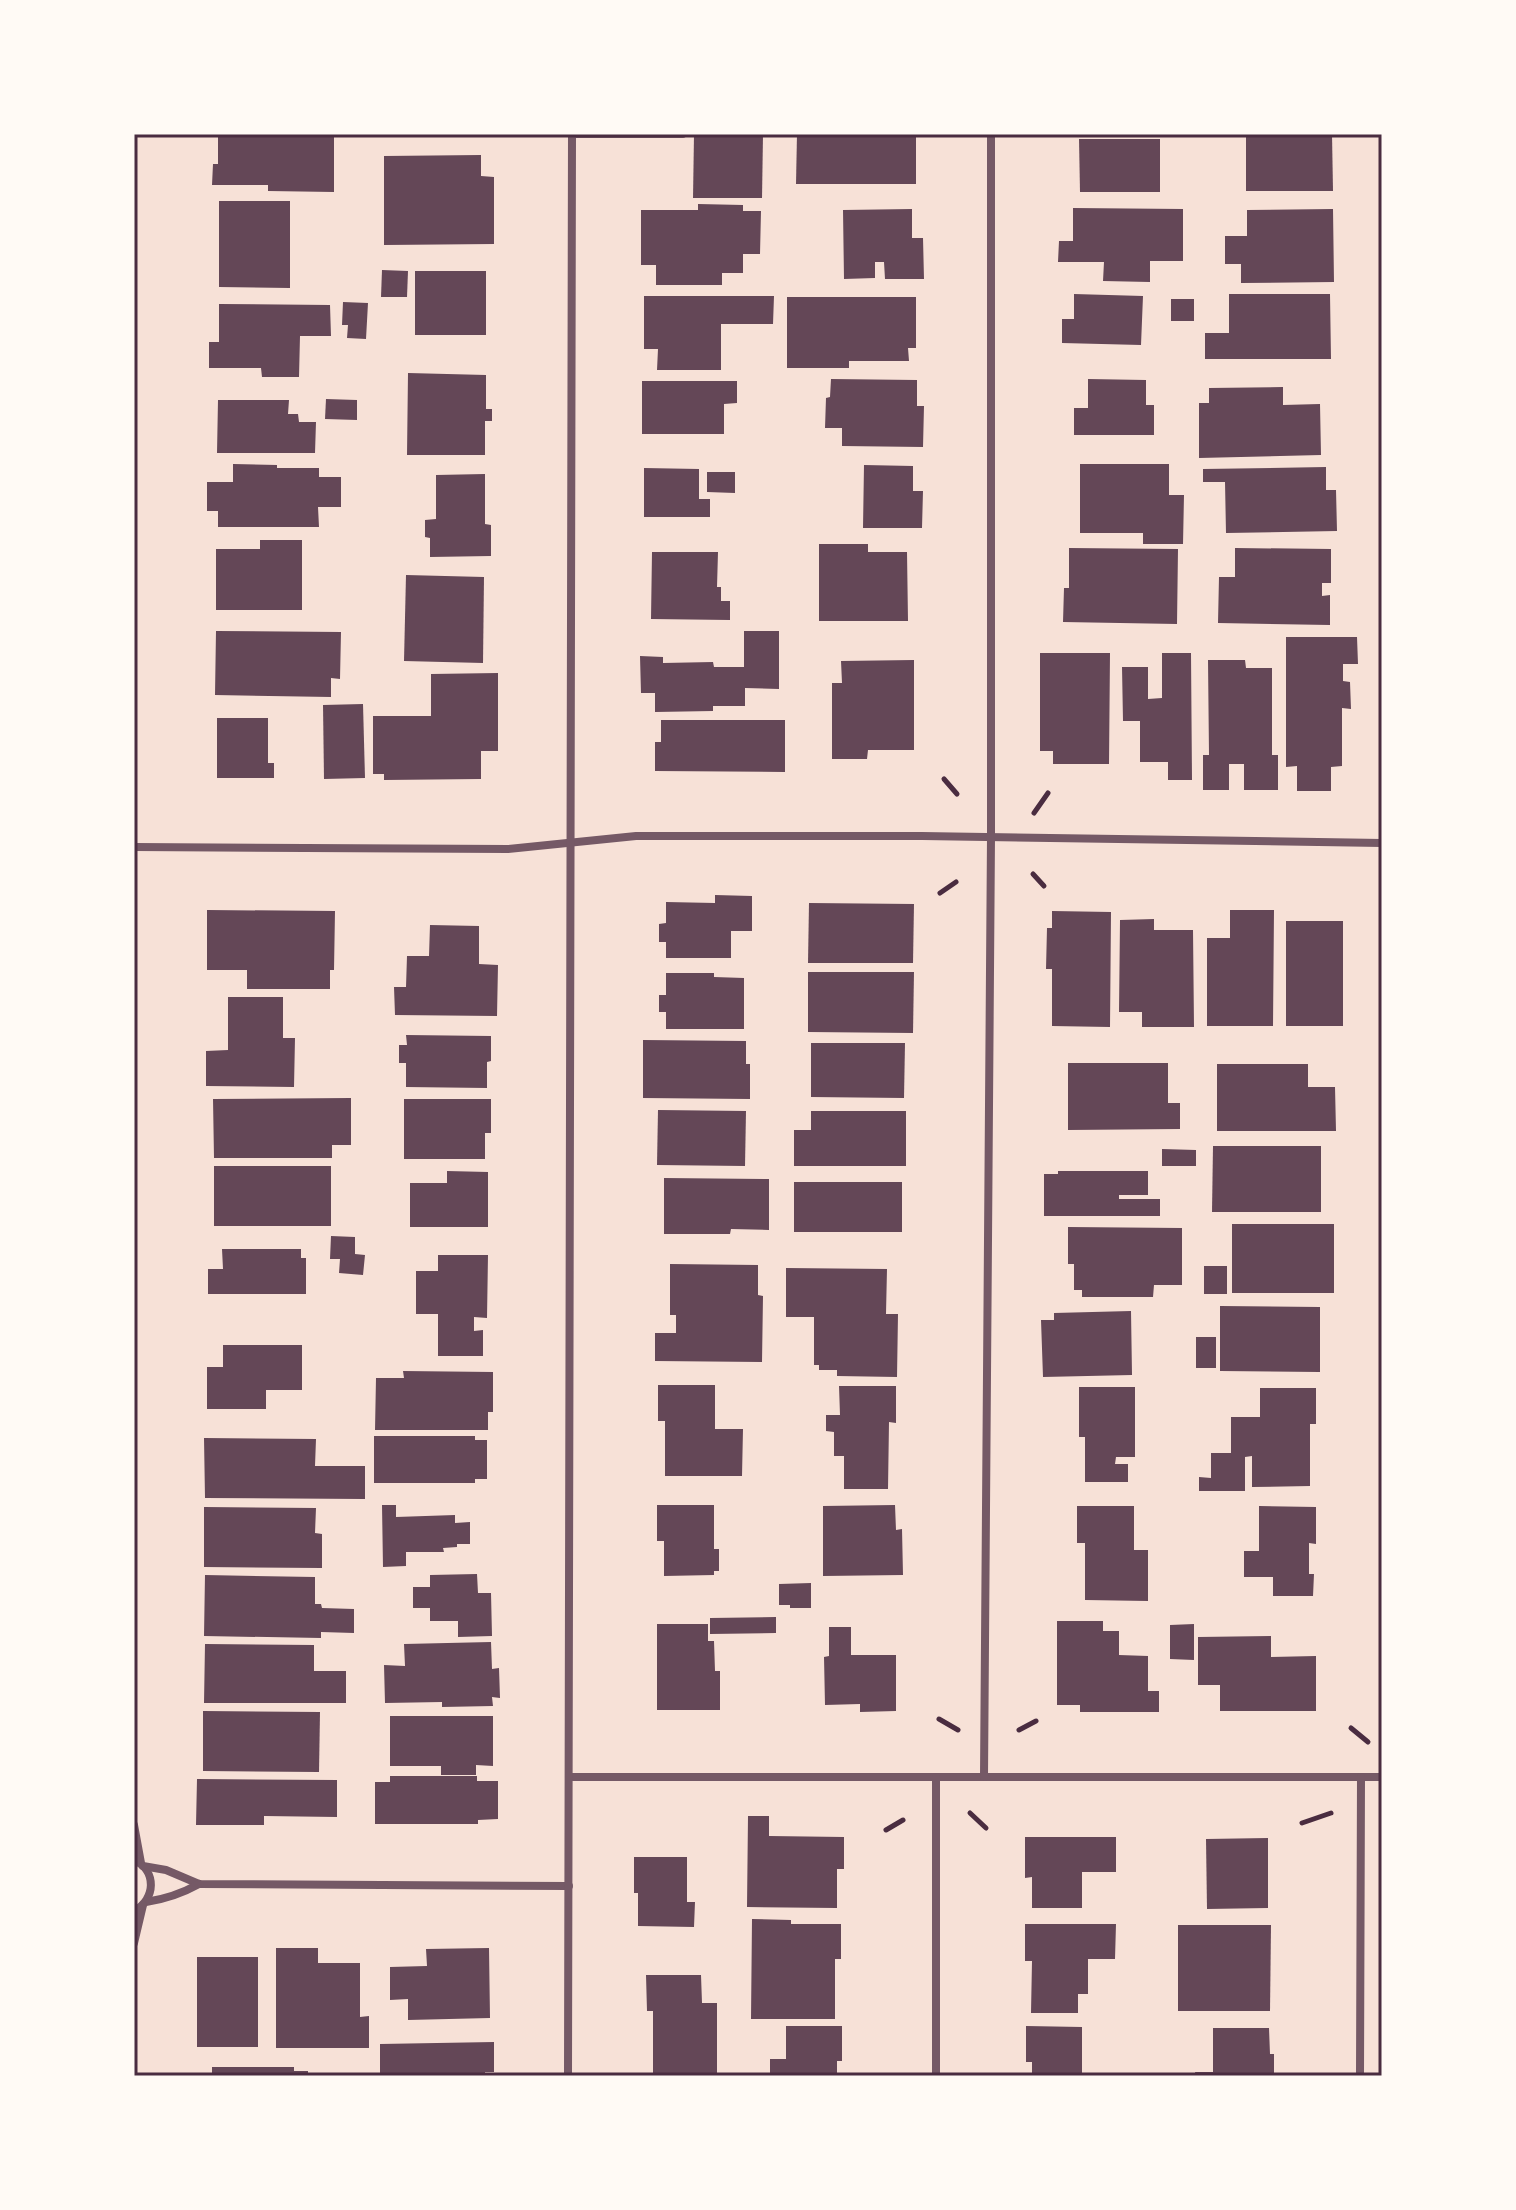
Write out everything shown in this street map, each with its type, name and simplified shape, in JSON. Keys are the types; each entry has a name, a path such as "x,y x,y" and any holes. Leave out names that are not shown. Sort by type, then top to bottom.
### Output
{"street":[{"path":"568,2076 572,134"},
{"path":"984,1777 991,837 991,134"},
{"path":"134,847 508,849 636,836 1382,843"},
{"path":"569,1777 1382,1777"},
{"path":"936,1777 936,2076"},
{"path":"1360,2076 1361,1777"},
{"path":"134,1825 139,1863 151,1879 152,1888 134,1943"},
{"path":"139,1863 199,1884 569,1886"},
{"path":"134,1911 199,1884"}],"lane":[{"path":"572,134 683,135"}],"path":[{"path":"944,779 957,794"},
{"path":"1034,813 1048,793"},
{"path":"1033,874 1044,886"},
{"path":"940,893 956,882"},
{"path":"939,1719 958,1730"},
{"path":"1019,1730 1036,1721"},
{"path":"1351,1728 1368,1742"},
{"path":"970,1813 986,1828"},
{"path":"1302,1823 1331,1813"},
{"path":"886,1830 903,1820"}],"building":[{"path":"218,134 273,134 273,137 286,137 286,134 325,134 325,137 334,137 334,192 268,191 268,185 212,185 213,164 218,164"},
{"path":"694,134 763,134 762,198 693,198"},
{"path":"797,134 916,134 916,184 796,184"},
{"path":"1246,134 1332,134 1333,191 1246,191"},
{"path":"1079,139 1160,139 1160,192 1080,192"},
{"path":"481,155 481,176 494,177 494,244 384,245 384,156"},
{"path":"219,201 290,201 290,288 219,287"},
{"path":"698,204 743,205 743,211 761,211 760,254 743,254 743,273 722,273 722,285 656,285 656,265 641,265 641,210 698,210"},
{"path":"1073,208 1183,209 1183,261 1150,261 1150,282 1103,281 1104,262 1058,262 1059,241 1073,241"},
{"path":"912,209 912,238 923,238 924,279 885,279 884,262 875,262 875,278 844,279 843,210"},
{"path":"1333,209 1334,282 1241,283 1241,264 1225,264 1225,236 1247,236 1247,210"},
{"path":"382,270 408,271 407,297 381,297"},
{"path":"415,271 486,271 486,335 415,335"},
{"path":"1074,294 1143,296 1141,345 1062,343 1062,319 1074,319"},
{"path":"1229,294 1330,294 1331,359 1205,359 1205,333 1229,333"},
{"path":"644,296 774,296 773,324 721,324 721,370 657,370 658,349 644,349"},
{"path":"787,297 916,297 916,348 908,348 909,361 849,361 849,368 787,368"},
{"path":"1171,299 1194,299 1194,321 1171,321"},
{"path":"343,302 368,303 366,339 347,338 348,325 342,325"},
{"path":"219,304 330,305 331,336 300,336 299,377 262,377 261,368 209,368 209,342 219,342"},
{"path":"408,373 486,375 486,409 492,409 492,421 485,421 485,455 407,455"},
{"path":"831,379 917,380 917,406 924,406 923,447 842,446 842,428 825,428 826,398 830,397"},
{"path":"1088,379 1146,380 1146,405 1154,405 1154,435 1074,435 1074,408 1088,408"},
{"path":"642,381 737,381 737,403 724,404 724,434 642,434"},
{"path":"1283,387 1283,405 1320,404 1321,455 1199,458 1199,403 1209,403 1209,388"},
{"path":"326,399 357,400 357,420 325,419"},
{"path":"218,400 289,400 288,414 298,414 299,422 316,422 315,453 217,453"},
{"path":"233,464 319,468 319,477 341,477 341,507 318,507 319,527 218,527 218,511 207,511 207,482 233,482"},
{"path":"1080,464 1169,464 1169,495 1184,495 1183,544 1143,544 1143,533 1080,533"},
{"path":"864,465 913,466 913,491 923,491 922,528 863,528"},
{"path":"1326,467 1326,490 1336,490 1337,531 1226,533 1225,482 1203,482 1203,469"},
{"path":"644,468 699,469 699,499 710,499 710,517 644,517"},
{"path":"707,472 735,472 735,493 707,492"},
{"path":"485,474 485,524 491,525 491,556 430,557 430,538 425,537 425,520 436,519 436,475"},
{"path":"260,540 302,540 302,610 216,610 216,549 260,549"},
{"path":"819,544 868,544 868,552 907,552 908,621 819,621"},
{"path":"1069,548 1178,549 1177,624 1063,622 1064,588 1069,588"},
{"path":"1235,548 1331,549 1331,583 1322,583 1322,596 1330,595 1330,625 1218,623 1219,577 1235,577"},
{"path":"652,552 718,552 717,587 721,587 721,601 730,601 730,620 651,619"},
{"path":"406,575 484,577 483,663 404,661"},
{"path":"216,631 341,632 340,679 331,678 331,697 215,695"},
{"path":"744,631 779,631 779,689 745,688 745,706 713,706 713,711 655,712 655,693 641,693 640,656 663,657 663,663 713,662 714,667 744,667"},
{"path":"1286,637 1357,637 1358,664 1343,664 1343,681 1350,682 1351,709 1342,708 1342,766 1331,767 1331,791 1297,791 1297,766 1286,767"},
{"path":"1040,653 1110,653 1109,764 1053,764 1053,751 1040,751"},
{"path":"1162,653 1191,653 1192,780 1168,780 1168,762 1140,762 1140,721 1123,721 1122,667 1148,667 1148,699 1162,698"},
{"path":"914,660 914,750 868,750 867,759 832,759 832,683 842,683 841,661"},
{"path":"1208,660 1245,660 1246,668 1272,668 1272,755 1278,755 1278,790 1244,790 1244,764 1229,764 1229,790 1203,790 1203,755 1209,755"},
{"path":"498,673 498,751 481,751 481,779 384,780 384,774 373,774 373,716 431,716 431,674"},
{"path":"363,704 365,778 324,779 323,705"},
{"path":"217,718 268,718 268,763 274,763 274,778 217,778"},
{"path":"661,720 785,720 785,772 655,771 655,742 661,742"},
{"path":"715,895 752,896 752,931 731,931 731,958 666,958 666,942 659,942 659,924 666,923 666,902 715,903"},
{"path":"809,903 914,904 913,963 808,963"},
{"path":"207,910 335,911 334,970 330,970 330,989 247,989 247,970 207,970"},
{"path":"1230,910 1274,910 1273,1026 1207,1026 1207,938 1230,938"},
{"path":"1052,911 1111,912 1110,1027 1052,1026 1052,969 1046,969 1047,928 1052,928"},
{"path":"1154,919 1154,930 1193,930 1194,1027 1142,1027 1142,1012 1119,1012 1120,920"},
{"path":"1286,921 1343,921 1343,1026 1286,1026"},
{"path":"430,925 479,926 479,964 498,965 497,1016 395,1015 394,987 406,987 407,956 429,956"},
{"path":"808,972 914,972 913,1033 808,1032"},
{"path":"666,973 714,973 714,977 744,978 744,1029 666,1029 666,1012 659,1012 659,995 666,995"},
{"path":"228,997 283,997 283,1038 295,1038 294,1087 206,1086 206,1051 228,1050"},
{"path":"406,1035 491,1036 487,1088 406,1087 406,1063 399,1063 399,1045 407,1045"},
{"path":"643,1040 746,1041 746,1064 750,1064 750,1099 643,1098"},
{"path":"811,1043 905,1043 904,1098 811,1097"},
{"path":"1068,1063 1168,1063 1168,1103 1180,1103 1180,1129 1068,1130"},
{"path":"1217,1064 1308,1064 1308,1087 1335,1087 1336,1131 1217,1131"},
{"path":"351,1098 351,1145 332,1145 332,1158 214,1158 213,1099"},
{"path":"404,1099 491,1099 491,1133 485,1133 485,1159 404,1159"},
{"path":"658,1110 746,1111 745,1166 657,1165"},
{"path":"811,1111 906,1111 906,1166 794,1166 794,1130 811,1130"},
{"path":"1213,1146 1321,1146 1321,1212 1212,1212"},
{"path":"1162,1149 1196,1150 1196,1166 1162,1166"},
{"path":"214,1166 331,1166 331,1226 214,1226"},
{"path":"447,1171 488,1172 488,1227 410,1227 410,1183 447,1183"},
{"path":"1058,1171 1148,1171 1148,1195 1119,1195 1119,1199 1160,1199 1160,1216 1044,1216 1044,1174 1058,1174"},
{"path":"664,1178 769,1179 769,1230 731,1229 730,1234 664,1234"},
{"path":"794,1182 902,1182 902,1232 794,1232"},
{"path":"1232,1224 1334,1224 1334,1293 1232,1293"},
{"path":"1068,1227 1182,1228 1182,1285 1154,1285 1153,1297 1082,1297 1082,1290 1074,1290 1074,1264 1068,1264"},
{"path":"331,1236 355,1237 355,1254 365,1255 363,1275 339,1273 340,1259 330,1259"},
{"path":"222,1249 301,1249 301,1258 306,1258 306,1294 208,1294 208,1269 223,1269"},
{"path":"438,1255 488,1255 487,1318 474,1317 474,1331 483,1330 483,1356 438,1356 438,1314 416,1314 416,1271 438,1271"},
{"path":"670,1264 758,1265 758,1295 763,1296 762,1362 655,1361 655,1333 676,1333 676,1315 670,1315"},
{"path":"1204,1266 1227,1266 1227,1294 1204,1294"},
{"path":"786,1268 887,1269 886,1314 898,1314 897,1377 837,1376 837,1370 819,1370 819,1365 814,1365 814,1317 786,1317"},
{"path":"1220,1306 1320,1307 1320,1372 1220,1371"},
{"path":"1131,1311 1132,1375 1043,1377 1041,1320 1054,1320 1054,1313"},
{"path":"1196,1337 1216,1337 1216,1368 1196,1368"},
{"path":"223,1345 302,1345 302,1390 266,1390 266,1409 207,1409 207,1367 223,1367"},
{"path":"403,1371 493,1372 493,1412 488,1412 488,1430 375,1430 376,1378 404,1378"},
{"path":"658,1385 715,1385 715,1429 743,1429 742,1476 665,1476 665,1421 658,1421"},
{"path":"839,1386 896,1386 896,1423 889,1422 888,1489 844,1489 844,1456 834,1456 834,1432 826,1431 826,1415 840,1415"},
{"path":"1079,1387 1135,1387 1135,1457 1116,1457 1115,1464 1128,1464 1128,1482 1085,1482 1085,1437 1079,1437"},
{"path":"1260,1388 1316,1388 1316,1424 1310,1424 1310,1486 1252,1487 1252,1456 1245,1457 1245,1491 1199,1491 1199,1477 1211,1478 1211,1453 1231,1453 1231,1417 1260,1417"},
{"path":"374,1436 475,1436 475,1440 487,1440 487,1479 475,1479 475,1483 374,1483"},
{"path":"204,1438 316,1439 315,1466 365,1466 365,1499 205,1498"},
{"path":"382,1505 396,1505 396,1517 455,1515 455,1523 470,1522 470,1544 443,1548 444,1552 406,1552 406,1566 383,1567"},
{"path":"657,1505 714,1505 714,1549 719,1549 719,1571 714,1571 714,1575 664,1576 664,1541 657,1541"},
{"path":"895,1505 896,1530 902,1529 903,1575 823,1576 823,1506"},
{"path":"1077,1506 1134,1506 1134,1550 1148,1550 1148,1601 1085,1600 1085,1543 1077,1543"},
{"path":"1259,1506 1316,1507 1316,1544 1309,1543 1309,1574 1314,1574 1313,1596 1273,1596 1273,1577 1244,1577 1244,1551 1259,1551"},
{"path":"204,1507 316,1508 315,1533 322,1534 322,1568 204,1567"},
{"path":"477,1574 478,1593 491,1593 492,1636 458,1637 458,1621 430,1621 430,1608 413,1608 413,1587 430,1587 430,1575"},
{"path":"205,1575 315,1577 315,1604 321,1604 322,1608 354,1609 354,1633 321,1632 321,1638 204,1636"},
{"path":"811,1583 811,1608 779,1605 779,1584"},
{"path":"776,1617 776,1633 710,1634 710,1618"},
{"path":"1057,1621 1103,1621 1103,1631 1119,1631 1119,1655 1148,1656 1148,1691 1159,1691 1159,1712 1080,1712 1080,1705 1057,1705"},
{"path":"657,1624 708,1624 708,1641 714,1641 715,1671 720,1671 720,1710 657,1710"},
{"path":"1194,1624 1194,1660 1170,1659 1170,1625"},
{"path":"829,1627 851,1627 851,1655 896,1655 896,1711 860,1712 860,1704 825,1705 824,1657 829,1656"},
{"path":"1271,1636 1271,1657 1316,1656 1316,1711 1220,1711 1220,1685 1198,1685 1198,1637"},
{"path":"491,1642 492,1669 499,1668 500,1698 492,1697 493,1706 442,1707 442,1702 385,1703 384,1665 405,1666 404,1644"},
{"path":"205,1644 314,1645 314,1671 346,1671 346,1703 204,1703"},
{"path":"203,1711 320,1712 319,1772 203,1771"},
{"path":"390,1716 493,1716 493,1766 476,1765 476,1775 441,1775 441,1766 390,1766"},
{"path":"390,1776 477,1776 477,1781 498,1781 498,1819 478,1820 478,1824 375,1824 375,1782 390,1782"},
{"path":"197,1779 337,1780 337,1817 264,1816 264,1825 196,1825"},
{"path":"748,1816 769,1816 769,1836 844,1837 844,1869 837,1869 837,1908 747,1907"},
{"path":"1025,1837 1116,1837 1116,1872 1082,1872 1082,1908 1032,1908 1032,1877 1025,1878"},
{"path":"1268,1838 1268,1908 1207,1909 1206,1839"},
{"path":"634,1857 687,1857 687,1902 695,1902 694,1927 638,1926"},
{"path":"752,1919 791,1920 791,1924 841,1924 841,1959 835,1959 835,2019 751,2019"},
{"path":"1025,1924 1116,1924 1115,1959 1088,1959 1088,1994 1078,1994 1078,2013 1031,2013 1032,1961 1025,1961"},
{"path":"1178,1925 1271,1925 1270,2011 1178,2011"},
{"path":"276,1948 318,1948 318,1963 360,1963 360,2017 369,2016 369,2048 276,2048"},
{"path":"489,1948 490,2018 408,2020 408,1999 390,2000 390,1967 427,1966 426,1949"},
{"path":"197,1957 258,1957 258,2047 197,2047"},
{"path":"646,1975 701,1975 702,2003 717,2003 717,2076 653,2076 653,2011 647,2011"},
{"path":"786,2026 842,2026 842,2061 837,2061 837,2076 770,2076 770,2059 786,2059"},
{"path":"1026,2026 1082,2027 1082,2073 1088,2073 1088,2076 1032,2076 1032,2062 1026,2062"},
{"path":"1213,2028 1269,2028 1274,2076 1196,2076 1195,2072 1213,2072"},
{"path":"494,2042 494,2072 485,2072 485,2076 380,2076 380,2044"},
{"path":"212,2067 294,2067 294,2071 308,2071 308,2076 212,2076"}]}
